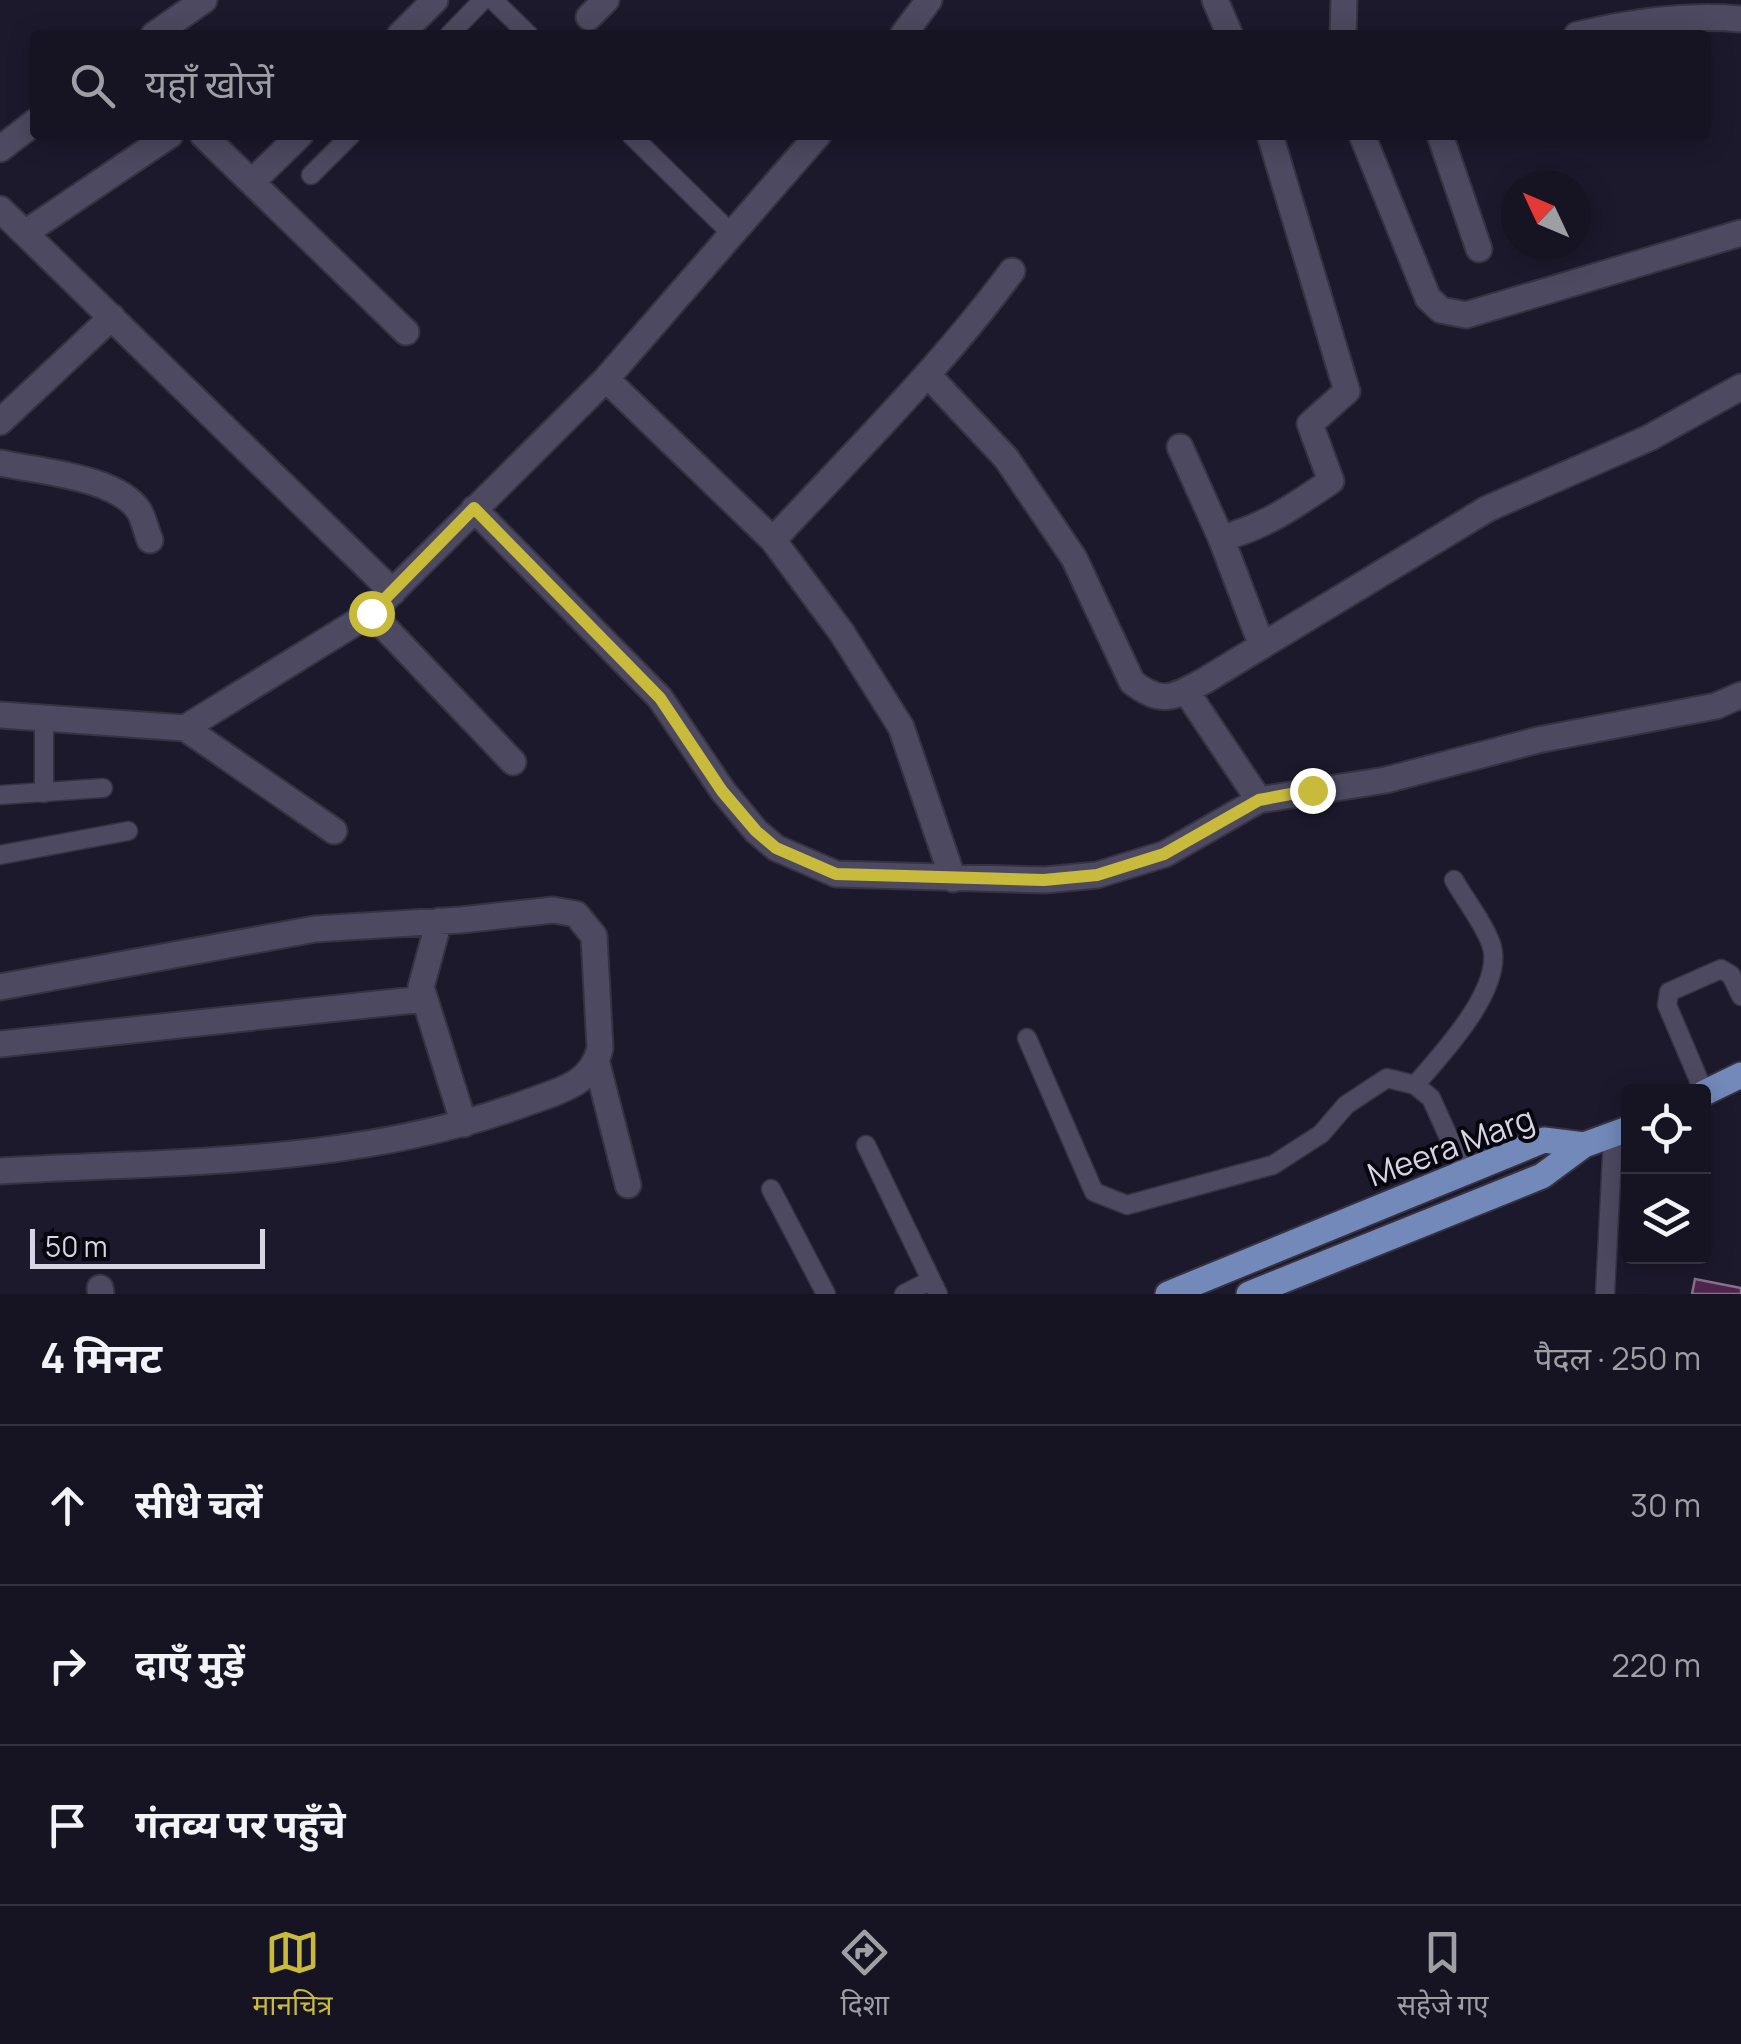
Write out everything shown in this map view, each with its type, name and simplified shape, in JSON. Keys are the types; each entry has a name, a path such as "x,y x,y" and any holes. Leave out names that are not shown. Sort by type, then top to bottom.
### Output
{"main road":[{"path":"1711,1089 1741,1074"},
{"path":"1584,1145 1621,1133"},
{"name":"Meera Marg","path":"1168,1294 1544,1140 1584,1145"},
{"name":"Meera Marg","path":"1249,1294 1542,1176 1584,1145"}],"street":[{"path":"161,30 204,0"},
{"path":"405,30 435,0"},
{"path":"906,30 928,0"},
{"path":"1215,0 1228,30"},
{"path":"1343,30 1344,0"},
{"path":"1600,30 1684,18 1741,19"},
{"path":"0,149 30,126"},
{"path":"25,233 163,140"},
{"path":"208,140 406,332"},
{"path":"252,182 295,140"},
{"path":"186,728 371,613 606,378 734,236 814,140"},
{"path":"1222,538 1248,532 1290,510 1331,481 1310,424 1347,391 1272,140"},
{"path":"1364,140 1428,298 1441,310 1466,315 1741,233"},
{"path":"1442,140 1479,249"},
{"path":"0,209 393,592"},
{"path":"773,540 928,374 1012,271"},
{"path":"0,422 112,317"},
{"path":"928,374 1006,458 1074,558 1132,682 1149,696 1162,699 1186,691 1487,509 1649,438 1741,387"},
{"path":"606,378 773,540 842,633 901,727 953,879"},
{"path":"1180,447 1222,538 1262,646"},
{"path":"0,463 120,491 138,509 150,540"},
{"path":"474,508 660,698 722,791 756,831 776,848 836,874 1044,880 1097,875 1164,854 1259,800 1386,780 1538,740 1716,706 1741,695"},
{"path":"371,613 513,762"},
{"path":"1186,691 1259,800"},
{"path":"0,715 186,728 334,831"},
{"path":"0,988 316,930 553,910 576,914 594,936 600,1048 597,1064 628,1185"},
{"path":"440,922 421,987 464,1124"},
{"path":"0,1044 424,999"},
{"path":"0,1171 316,1153 423,1135 578,1084 597,1064"}],"lane":[{"path":"454,30 483,0"},
{"path":"493,0 524,30"},
{"path":"311,175 345,140"},
{"path":"635,140 734,236"},
{"path":"44,719 44,792"},
{"path":"0,796 103,788"},
{"path":"0,854 128,831"},
{"path":"1415,1085 1448,1047 1488,986 1492,948 1454,880"},
{"path":"1700,1084 1666,998 1669,992 1721,970 1731,975 1741,996"},
{"path":"1027,1038 1094,1192 1127,1206 1273,1166 1321,1134 1346,1105 1387,1078 1415,1085 1431,1098 1465,1172"},
{"path":"1605,1294 1621,1133"},
{"path":"866,1146 935,1287 904,1294"},
{"path":"771,1189 826,1294"}],"building":[{"path":"1695,1279 1741,1288 1741,1294 1692,1294"}],"route":[{"path":"371,613 474,508 660,698 722,791 756,831 776,848 836,874 1044,880 1097,875 1164,854 1259,800 1312,790"}]}
